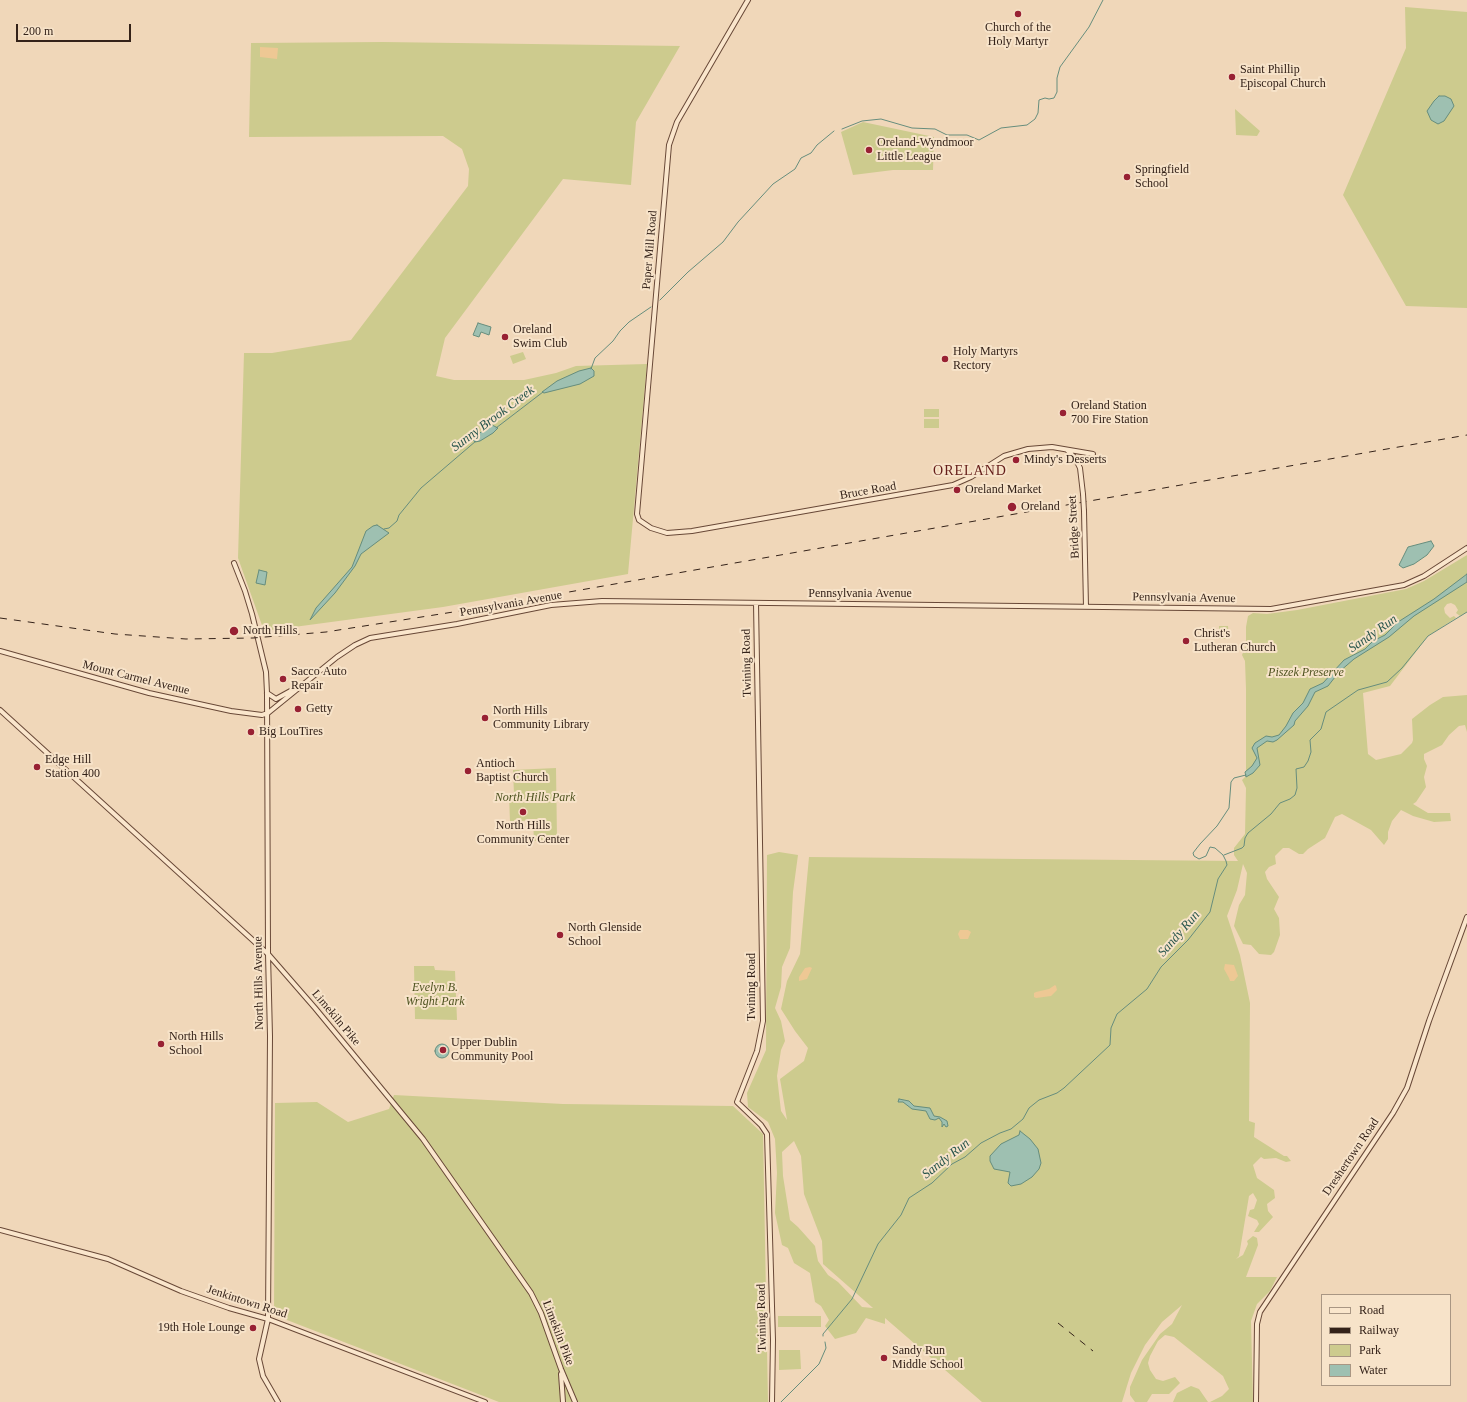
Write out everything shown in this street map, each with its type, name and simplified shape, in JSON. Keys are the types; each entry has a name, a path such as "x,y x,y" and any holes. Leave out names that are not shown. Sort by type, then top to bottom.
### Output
{"street":[{"name":"Paper Mill Road","path":"640,522 637,514 669,145 677,122 748,0"},
{"name":"Bruce Road","path":"640,522 667,533 692,532 953,485 971,478 996,460 1010,453 1043,447 1093,454"},
{"name":"Bridge Street","path":"1067,450 1075,458 1080,468 1084,511 1086,607"},
{"name":"Pennsylvania Avenue","path":"268,713 298,687 355,645 381,635 457,624 551,605 602,601 1247,609 1284,607 1410,583 1424,576 1467,548"},
{"name":"North Hills Avenue","path":"234,563 252,614 266,672 268,713 268,954 270,1036 268,1318 259,1359 263,1376 278,1402"},
{"name":"Twining Road","path":"756,603 763,1021 757,1051 737,1102 761,1125 767,1134 773,1340 772,1402"},
{"name":"Mount Carmel Avenue","path":"0,651 149,693 245,714 262,715 268,713"},
{"path":"267,693 276,699 298,687"},
{"name":"Limekiln Pike","path":"0,710 268,954 315,1008 438,1160 531,1294 541,1313 561,1369 576,1402"},
{"name":"Dreshertown Road","path":"1256,1402 1257,1324 1260,1312 1393,1113 1407,1088 1429,1021 1467,917"},
{"name":"Jenkintown Road","path":"0,1230 108,1259 181,1291 230,1308 268,1318 485,1402"},
{"path":"561,1369 563,1402"}],"green space":[{"path":"1405,7 1467,12 1467,308 1406,306 1343,195 1406,48"},
{"path":"383,42 680,46 636,122 631,185 563,179 445,338 436,376 454,380 524,380 556,373 576,366 647,364 628,574 443,607 264,631 238,558 244,353 272,353 351,340 468,186 469,169 462,149 443,136 249,137 251,43"},
{"path":"1235,109 1260,131 1257,136 1236,135"},
{"path":"863,122 934,137 933,170 893,170 853,175 841,132"},
{"path":"523,352 526,359 513,364 510,356"},
{"path":"924,409 939,409 939,417 924,417"},
{"path":"924,419 939,419 939,428 924,428"},
{"name":"Piszek Preserve","path":"1467,555 1467,612 1460,616 1456,613 1458,610 1455,605 1451,603 1447,604 1444,608 1445,613 1450,618 1454,616 1456,618 1428,636 1390,686 1363,693 1368,754 1376,760 1401,754 1413,740 1412,719 1443,697 1467,695 1467,732 1465,725 1459,726 1449,735 1442,745 1424,754 1424,759 1427,766 1424,777 1426,787 1413,804 1428,813 1450,813 1451,821 1434,822 1413,816 1401,810 1392,821 1388,832 1388,839 1384,845 1371,830 1342,814 1335,817 1325,838 1303,854 1299,854 1289,848 1283,848 1275,856 1276,864 1269,867 1265,872 1267,879 1279,897 1274,909 1279,918 1280,935 1274,952 1271,955 1259,954 1251,945 1243,944 1234,926 1239,905 1245,895 1247,873 1243,864 1237,890 1227,916 1240,955 1250,1003 1249,1121 1255,1123 1254,1137 1284,1156 1287,1156 1291,1161 1286,1162 1276,1158 1264,1159 1261,1157 1253,1165 1257,1178 1274,1190 1275,1198 1267,1204 1268,1211 1273,1217 1259,1232 1254,1232 1259,1224 1257,1220 1248,1216 1250,1210 1254,1209 1257,1200 1253,1193 1249,1196 1239,1256 1236,1259 1243,1255 1248,1244 1247,1241 1253,1236 1257,1238 1258,1245 1246,1277 1277,1277 1270,1291 1257,1304 1251,1321 1253,1402 1210,1402 1222,1396 1229,1389 1223,1376 1174,1337 1165,1335 1158,1341 1150,1356 1148,1363 1150,1370 1156,1379 1163,1381 1175,1377 1180,1383 1169,1394 1152,1394 1147,1402 1135,1402 1130,1395 1130,1387 1142,1360 1160,1334 1172,1324 1182,1305 1162,1322 1145,1345 1131,1373 1122,1402 982,1402 885,1318 885,1324 866,1318 856,1333 835,1339 825,1326 829,1320 821,1306 815,1302 810,1273 794,1263 788,1248 782,1245 775,1213 777,1173 775,1139 768,1122 748,1107 747,1093 766,1050 767,855 779,852 798,855 793,892 790,948 782,967 781,987 775,1008 781,1021 785,1041 781,1050 777,1076 781,1111 787,1120 780,1079 804,1061 808,1048 781,1009 787,981 800,954 809,857 1238,861 1234,855 1234,848 1245,834 1246,788 1242,780 1246,776 1246,689 1245,661 1242,655 1246,645 1246,627 1248,616 1253,613 1267,614 1297,610 1406,589 1424,581","holes":["794,1141 801,1156 804,1194 822,1241 823,1264 873,1308 862,1307 838,1282 828,1275 818,1261 815,1246 790,1220 783,1176 782,1152"]},
{"path":"1219,626 1228,626 1229,639 1219,639"},
{"name":"North Hills Park","path":"556,768 557,839 534,841 533,820 510,822 509,795 514,794 513,770"},
{"name":"Evelyn B. Wright Park","path":"414,966 434,966 435,970 455,971 457,1020 415,1019"},
{"path":"394,1095 563,1104 733,1106 763,1134 768,1402 499,1402 274,1315 275,1103 317,1102 348,1122 389,1109"},
{"path":"778,1316 821,1316 821,1327 778,1327"},
{"path":"779,1350 800,1350 801,1369 779,1370"},
{"path":"1191,1386 1199,1389 1208,1402 1173,1402 1177,1393"}],"sand":[{"path":"260,47 278,48 277,59 260,57"},
{"path":"960,930 968,930 971,932 968,939 960,939 958,934"},
{"path":"1225,964 1234,965 1238,976 1234,981 1230,981 1224,969"},
{"path":"805,968 812,968 807,979 799,981 799,977"},
{"path":"1055,985 1057,990 1051,996 1034,997 1034,993 1049,989"}],"water":[{"path":"1439,96 1445,96 1451,99 1454,106 1444,121 1438,124 1431,120 1427,111"},
{"path":"478,323 491,327 489,335 481,332 479,337 473,335"},
{"path":"591,368 594,371 594,376 580,384 544,393 542,392 557,381 579,371"},
{"path":"492,425 498,428 493,433 480,441 475,442 473,440 481,432"},
{"path":"377,525 389,533 361,554 355,566 335,593 310,620 316,608 352,567 366,531"},
{"path":"1431,541 1434,546 1427,555 1414,564 1403,568 1399,565 1408,547"},
{"path":"259,570 267,572 265,585 256,583"},
{"path":"1467,574 1467,582 1414,616 1389,637 1354,659 1339,672 1328,686 1315,692 1308,706 1295,721 1294,725 1277,740 1273,742 1267,741 1257,748 1260,765 1253,773 1246,777 1245,772 1252,766 1257,758 1252,748 1255,743 1266,736 1272,737 1279,735 1293,713 1303,703 1310,689 1323,683 1344,660 1365,649 1373,641 1385,635 1398,622 1434,599"},
{"name":"Upper Dublin Community Pool","path":"439,1044 445,1044 449,1048 449,1054 445,1058 439,1058 435,1054 435,1048"},
{"path":"899,1099 909,1101 914,1106 930,1108 934,1116 940,1117 947,1121 948,1126 946,1127 944,1124 942,1127 942,1122 939,1118 935,1120 930,1119 926,1111 912,1109 903,1102 898,1102"},
{"path":"1020,1131 1030,1139 1038,1149 1041,1163 1039,1169 1032,1177 1021,1184 1011,1186 1008,1183 1010,1172 994,1169 990,1161 990,1156 1001,1144 1019,1135"}],"waterway":[{"name":"Sunny Brook Creek","path":"842,129 862,121 881,119 912,128 935,129 947,135 967,135 979,140 1001,128 1027,125 1035,119 1038,113 1039,100 1054,98 1057,92 1057,78 1060,67 1089,27 1103,0"},
{"name":"Sunny Brook Creek","path":"660,300 688,272 723,242 738,222 773,184 795,169 801,158 811,153 817,145 834,131"},
{"name":"Sunny Brook Creek","path":"591,369 595,358 613,341 620,331 629,322 651,307"},
{"name":"Sunny Brook Creek","path":"496,428 543,392"},
{"name":"Sunny Brook Creek","path":"384,529 389,528 397,521 399,515 421,488 476,441"},
{"path":"1224,855 1242,848 1248,833 1271,814 1280,803 1295,795 1297,788 1296,769 1304,767 1308,761 1311,752 1310,740 1321,729 1326,712 1358,690 1387,682 1402,668 1428,636 1467,612"},
{"name":"Sandy Run","path":"823,1336 823,1334 852,1299 878,1244 901,1215 909,1198 932,1183 952,1164 965,1157 981,1143 1011,1129 1023,1119 1029,1108 1039,1100 1057,1093 1064,1088 1110,1045 1111,1028 1117,1014 1147,989 1161,967 1188,940 1210,912 1218,879 1227,865 1226,861 1223,855 1215,848 1210,847 1206,856 1199,859 1194,856 1193,853 1217,826 1229,808 1231,782 1234,778 1246,775"},
{"name":"Sandy Run","path":"781,1402 819,1364 826,1348 825,1342"}],"railway":[{"path":"0,618 115,634 186,639 253,638 326,632 466,610 1467,435"},
{"path":"1058,1323 1093,1351"}],"place":[{"name":"Church of the Holy Martyr","path":"1018,14"},
{"name":"Saint Phillip Episcopal Church","path":"1232,77"},
{"name":"Oreland-Wyndmoor Little League","path":"869,150"},
{"name":"Springfield School","path":"1127,177"},
{"name":"Oreland Swim Club","path":"505,337"},
{"name":"Holy Martyrs Rectory","path":"945,359"},
{"name":"Oreland Station 700 Fire Station","path":"1063,413"},
{"name":"Mindy's Desserts","path":"1016,460"},
{"name":"Oreland Market","path":"957,490"},
{"name":"Oreland","path":"1012,507"},
{"name":"North Hills","path":"234,631"},
{"name":"Christ's Lutheran Church","path":"1186,641"},
{"name":"Sacco Auto Repair","path":"283,679"},
{"name":"Getty","path":"298,709"},
{"name":"North Hills Community Library","path":"485,718"},
{"name":"Big LouTires","path":"251,732"},
{"name":"Edge Hill Station 400","path":"37,767"},
{"name":"Antioch Baptist Church","path":"468,771"},
{"name":"North Hills Community Center","path":"523,812"},
{"name":"North Glenside School","path":"560,935"},
{"name":"North Hills School","path":"161,1044"},
{"name":"Upper Dublin Community Pool","path":"443,1050"},
{"name":"19th Hole Lounge","path":"253,1328"},
{"name":"Sandy Run Middle School","path":"884,1358"}],"district":[{"name":"ORELAND","path":"970,471"}]}
